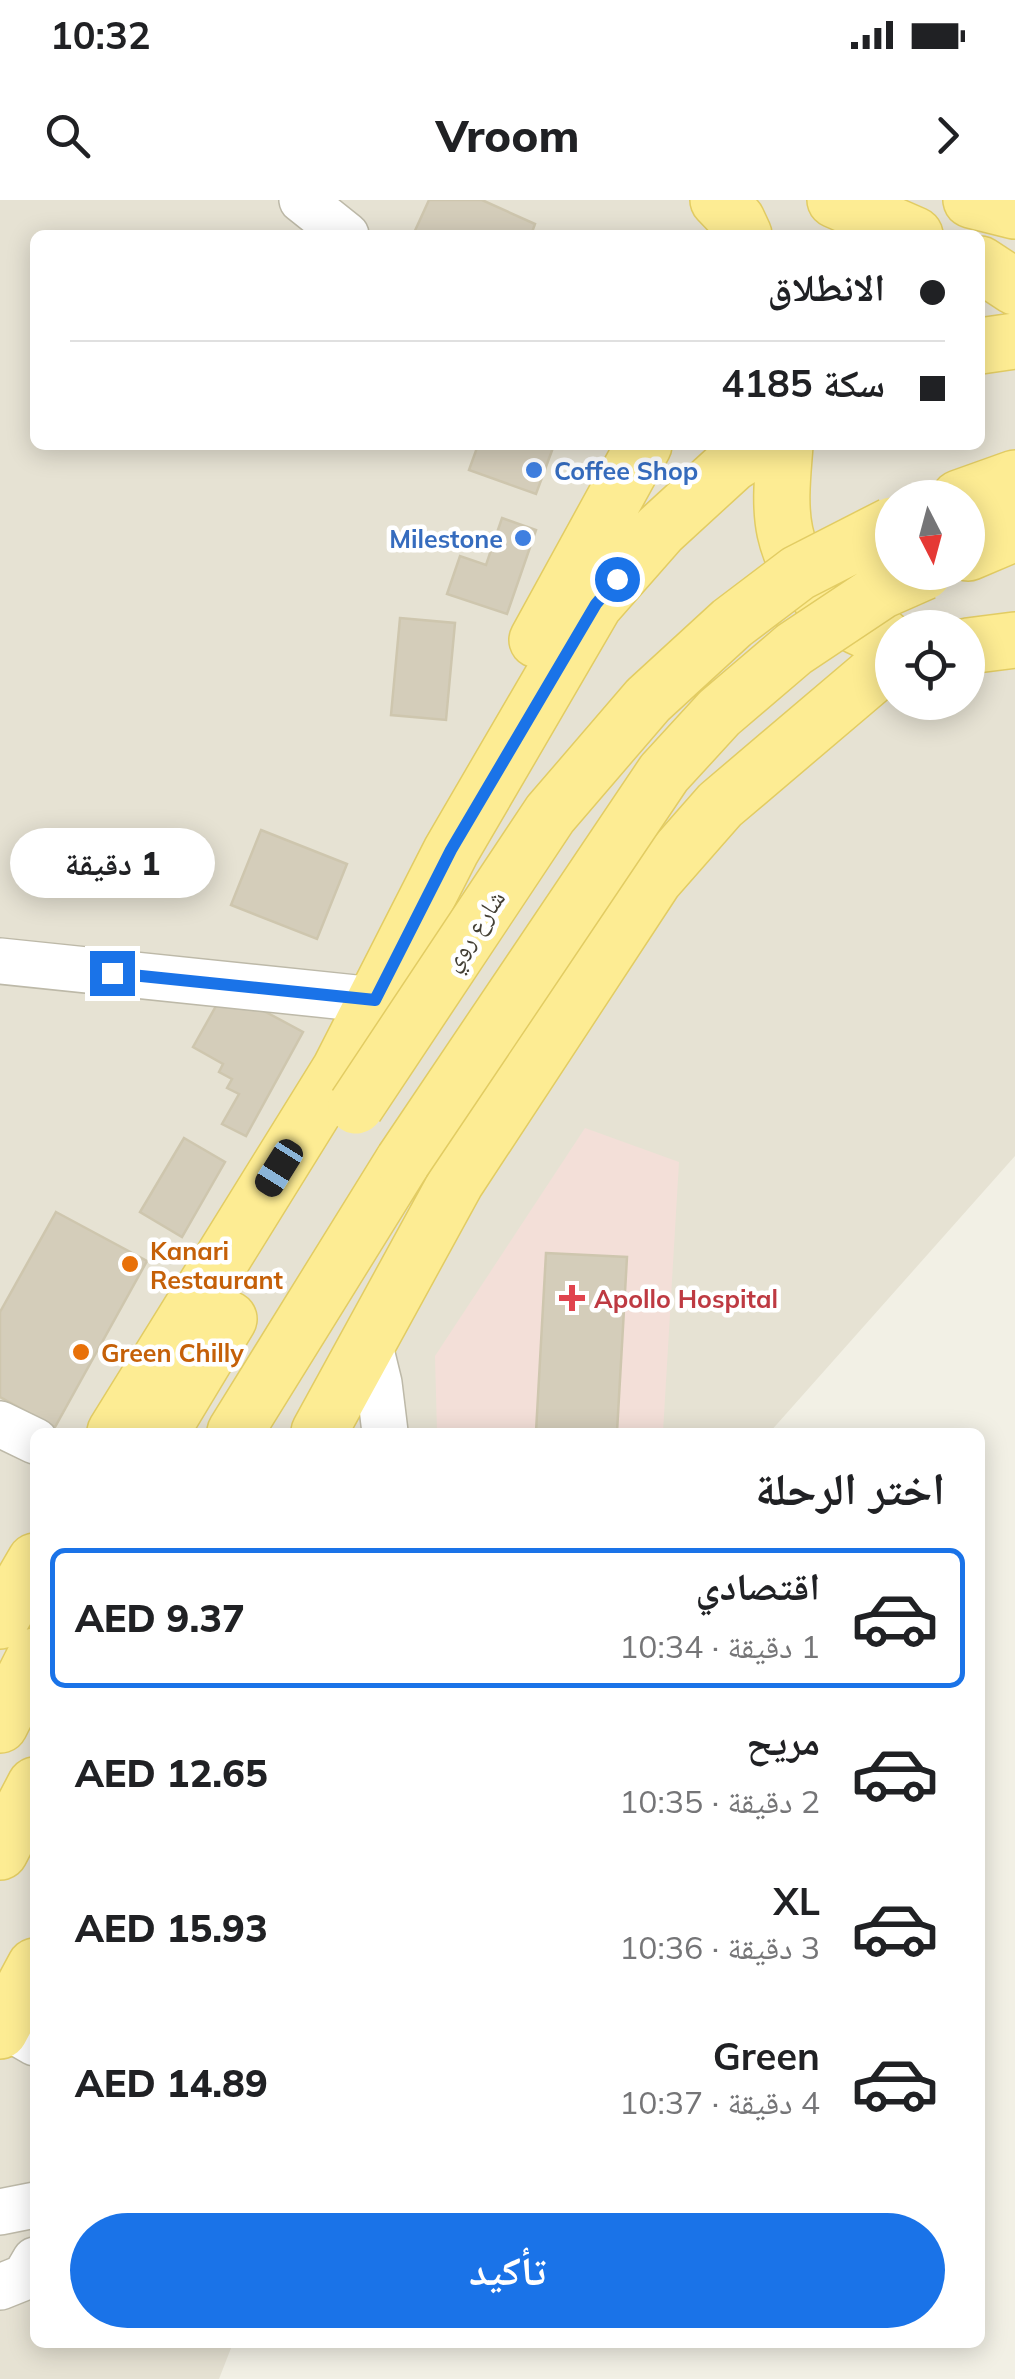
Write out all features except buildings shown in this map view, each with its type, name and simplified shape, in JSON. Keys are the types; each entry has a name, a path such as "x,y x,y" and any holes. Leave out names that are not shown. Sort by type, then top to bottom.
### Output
{"main road":[{"path":"688,200 705,230"},
{"path":"718,200 742,230"},
{"path":"835,200 904,230"},
{"path":"971,200 1015,211"},
{"path":"985,267 1015,287"},
{"path":"985,345 1015,341"},
{"path":"451,850 480,756 563,588 641,450"},
{"path":"117,1428 340,1069 451,850 596,604 660,530 732,464 754,450"},
{"path":"785,450 785,532 802,574 831,608 875,634"},
{"path":"985,489 1015,478"},
{"name":"شارع روي","path":"163,1428 356,1106 550,814 648,700 732,623 798,573 875,533"},
{"path":"985,546 1015,533"},
{"path":"237,1428 403,1161 664,773 719,713 794,649 883,590"},
{"path":"985,644 1015,640"},
{"path":"321,1428 456,1182 655,880 720,804 875,673"},
{"path":"2,1614 30,1569"},
{"path":"0,1725 30,1666"},
{"path":"0,1852 30,1795"},
{"path":"13,2033 30,1981"}],"street":[{"path":"302,200 340,230"},
{"path":"0,961 375,1000"},
{"path":"368,1342 384,1428"},
{"path":"0,1424 30,1439"},
{"path":"0,2212 30,2206"},
{"path":"0,2288 25,2277 30,2268"}],"shaded area":[{"path":"0,200 1015,200 1015,1156 774,1428 30,1428 30,2348 231,2348 219,2379 0,2379"},
{"name":"Apollo Hospital","path":"585,1128 679,1162 663,1428 437,1428 435,1356"}],"place":[{"name":"Coffee Shop","path":"534,470"},
{"name":"Milestone","path":"523,538"},
{"name":"Kanari Restaurant","path":"130,1264"},
{"name":"Apollo Hospital","path":"572,1298"},
{"name":"Green Chilly","path":"81,1352"}],"route":[{"path":"112,973 375,1000 451,850 596,604 617,579"}]}
